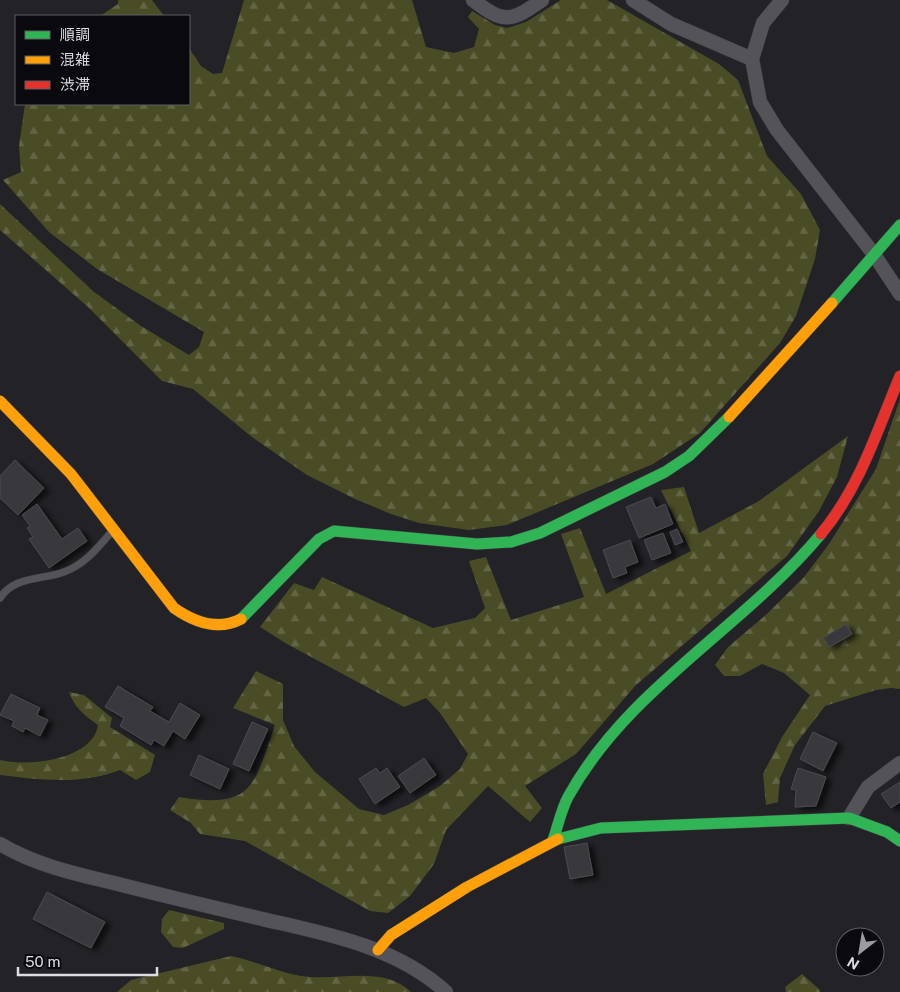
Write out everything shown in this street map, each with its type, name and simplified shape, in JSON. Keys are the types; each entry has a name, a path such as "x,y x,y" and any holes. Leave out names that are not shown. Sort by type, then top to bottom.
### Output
{"street":[{"path":"473,0 504,19 518,16 542,0"},
{"path":"633,0 671,24 752,59"},
{"path":"782,0 763,23 752,59 760,102 777,130 873,254 900,294"},
{"path":"0,401 19,418 92,500 174,608 189,619 208,625 225,625 240,620 319,539 334,531 477,544 511,542 540,533 665,472 689,456 736,411 900,225"},
{"path":"553,840 568,798 596,753 623,722 659,686 802,556 836,516 854,486 900,376"},
{"path":"848,818 868,787 900,763"},
{"path":"378,950 391,935 459,892 553,840 601,828 848,818 887,832 900,841"},
{"path":"0,844 37,862 78,875 299,928 378,950 403,961 429,977 446,992"}],"lane":[{"path":"0,598 4,592 23,580 64,572 89,558 114,529"}],"green space":[{"path":"118,0 152,0 163,15 102,15 118,4"},
{"path":"244,0 412,0 426,47 454,53 474,47 479,29 468,17 472,11 495,25 507,28 526,22 561,0 607,0 719,64 738,80 767,156 801,194 820,230 815,259 796,316 780,343 700,433 653,464 507,525 469,530 419,523 355,499 307,475 252,437 193,389 162,381 88,307 0,230 0,204 94,292 141,326 189,355 199,347 204,332 97,269 49,232 3,180 21,172 19,146 25,105 190,105 190,50 201,66 213,74 222,73"},
{"path":"900,399 900,689 876,690 825,706 795,745 780,778 778,802 766,805 763,774 782,737 810,695 784,673 762,664 740,676 724,676 715,665 728,647 768,613 804,577 829,544 876,469"},
{"path":"848,436 837,477 819,511 787,556 636,685 576,754 525,786 542,808 530,822 488,786 446,830 434,864 410,896 388,913 370,911 245,841 200,834 191,823 170,810 179,797 222,800 236,796 247,789 254,779 275,725 233,708 256,671 283,684 283,720 294,746 315,772 359,809 384,815 408,805 440,786 460,769 468,754 440,713 426,698 404,707 287,644 260,627 294,583 314,590 322,577 433,628 475,618 485,608 469,561 486,557 511,620 584,597 561,534 580,528 606,594 691,551 661,490 684,487 699,533 759,501"},
{"path":"69,692 84,695 112,718 110,727 155,755 150,772 136,780 120,770 91,778 61,780 0,775 0,760 26,762 58,758 85,746 94,737 98,725 80,711"},
{"path":"169,910 224,923 224,929 183,948 173,947 161,932 162,919"},
{"path":"231,956 301,976 373,976 399,984 411,992 117,992 131,980"},
{"path":"802,974 820,992 786,992 785,987"}],"building":[{"path":"15,460 44,488 18,515 0,498 0,476"},
{"path":"651,497 656,508 665,504 673,524 639,538 626,507"},
{"path":"37,504 62,539 78,528 87,541 49,568 29,539 33,537 27,528 30,526 22,515"},
{"path":"677,529 683,542 675,545 670,532"},
{"path":"663,533 671,553 652,560 644,540"},
{"path":"630,540 638,562 625,567 627,573 613,578 603,550"},
{"path":"846,624 852,634 829,647 823,638"},
{"path":"118,686 153,707 150,711 169,722 180,703 200,715 185,739 173,731 164,746 154,740 151,745 120,726 124,718 105,707"},
{"path":"11,694 40,708 37,715 48,720 40,736 25,728 23,732 12,726 14,721 0,715"},
{"path":"252,722 268,729 249,771 233,764"},
{"path":"813,732 837,743 823,771 800,759"},
{"path":"199,755 229,769 220,789 190,775"},
{"path":"424,758 436,775 410,793 398,776"},
{"path":"376,768 380,773 387,768 400,787 375,804 359,779"},
{"path":"798,768 826,777 816,806 795,807 796,790 791,789"},
{"path":"900,782 900,802 891,808 881,794"},
{"path":"587,843 593,875 570,879 564,847"},
{"path":"47,892 105,922 91,948 33,919"}],"traffic: fast":[{"path":"832,303 900,225"},
{"path":"241,619 319,539 334,531 477,544 511,542 540,533 665,472 689,456 729,417"},
{"path":"553,840 568,797 593,758 622,723 654,691 790,568 821,534"},
{"path":"558,839 601,828 849,818 887,832 900,841"}],"traffic: slow":[{"path":"729,417 832,303"},
{"path":"0,401 71,474 174,608 198,621 206,623 224,624 241,619"},
{"path":"378,950 391,935 467,887 558,839"}],"traffic: jam":[{"path":"821,534 835,516 857,478 900,376"}]}
